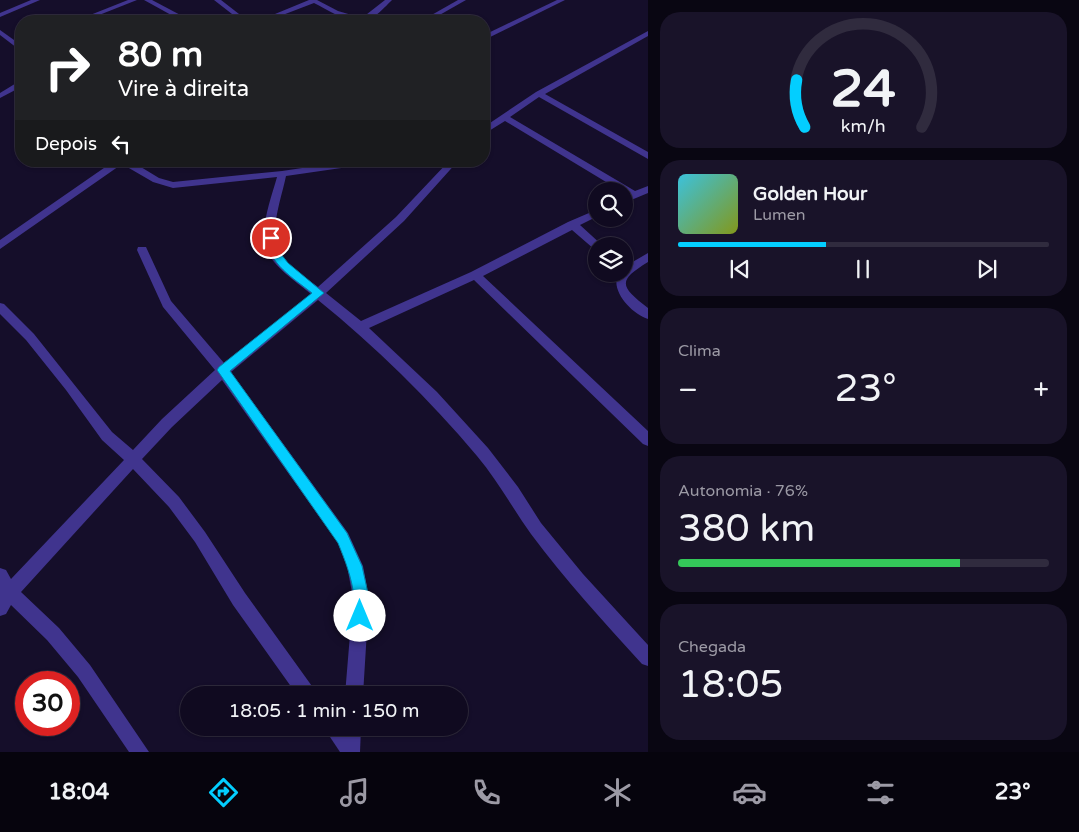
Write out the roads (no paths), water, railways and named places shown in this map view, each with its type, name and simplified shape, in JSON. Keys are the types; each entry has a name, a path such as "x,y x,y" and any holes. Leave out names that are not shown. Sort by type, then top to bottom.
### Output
{"street":[{"path":"0,15 37,0"},
{"path":"94,15 134,0"},
{"path":"146,0 176,15"},
{"path":"217,0 237,15"},
{"path":"276,15 313,0 349,15"},
{"path":"370,15 388,0"},
{"path":"435,15 463,0"},
{"path":"490,35 562,0"},
{"path":"0,32 15,43"},
{"path":"490,127 538,94 648,33"},
{"path":"0,42 9,38"},
{"path":"0,96 15,87"},
{"path":"538,94 648,156"},
{"path":"506,118 634,195 648,189"},
{"path":"0,245 111,167"},
{"path":"134,167 156,180 173,185 282,174 318,167"},
{"path":"0,608 10,592 132,458 223,370 319,293 400,219 448,167"},
{"path":"282,174 270,226 272,250 284,266 359,327 432,396 483,453 513,492 536,528 577,580 648,658"},
{"path":"359,327 474,274 588,217"},
{"path":"572,224 588,238"},
{"path":"142,250 167,304 223,370 343,538 355,566 361,598 355,686"},
{"path":"633,266 648,257"},
{"path":"474,274 564,362 648,440"},
{"path":"620,282 620,286 630,300 648,315"},
{"path":"0,307 35,344 70,386 107,436 132,458 174,502 200,537 245,608 301,686"},
{"path":"0,576 10,592 54,634 84,671 140,752"},
{"path":"339,736 351,751"},
{"path":"351,751 352,736"}]}
